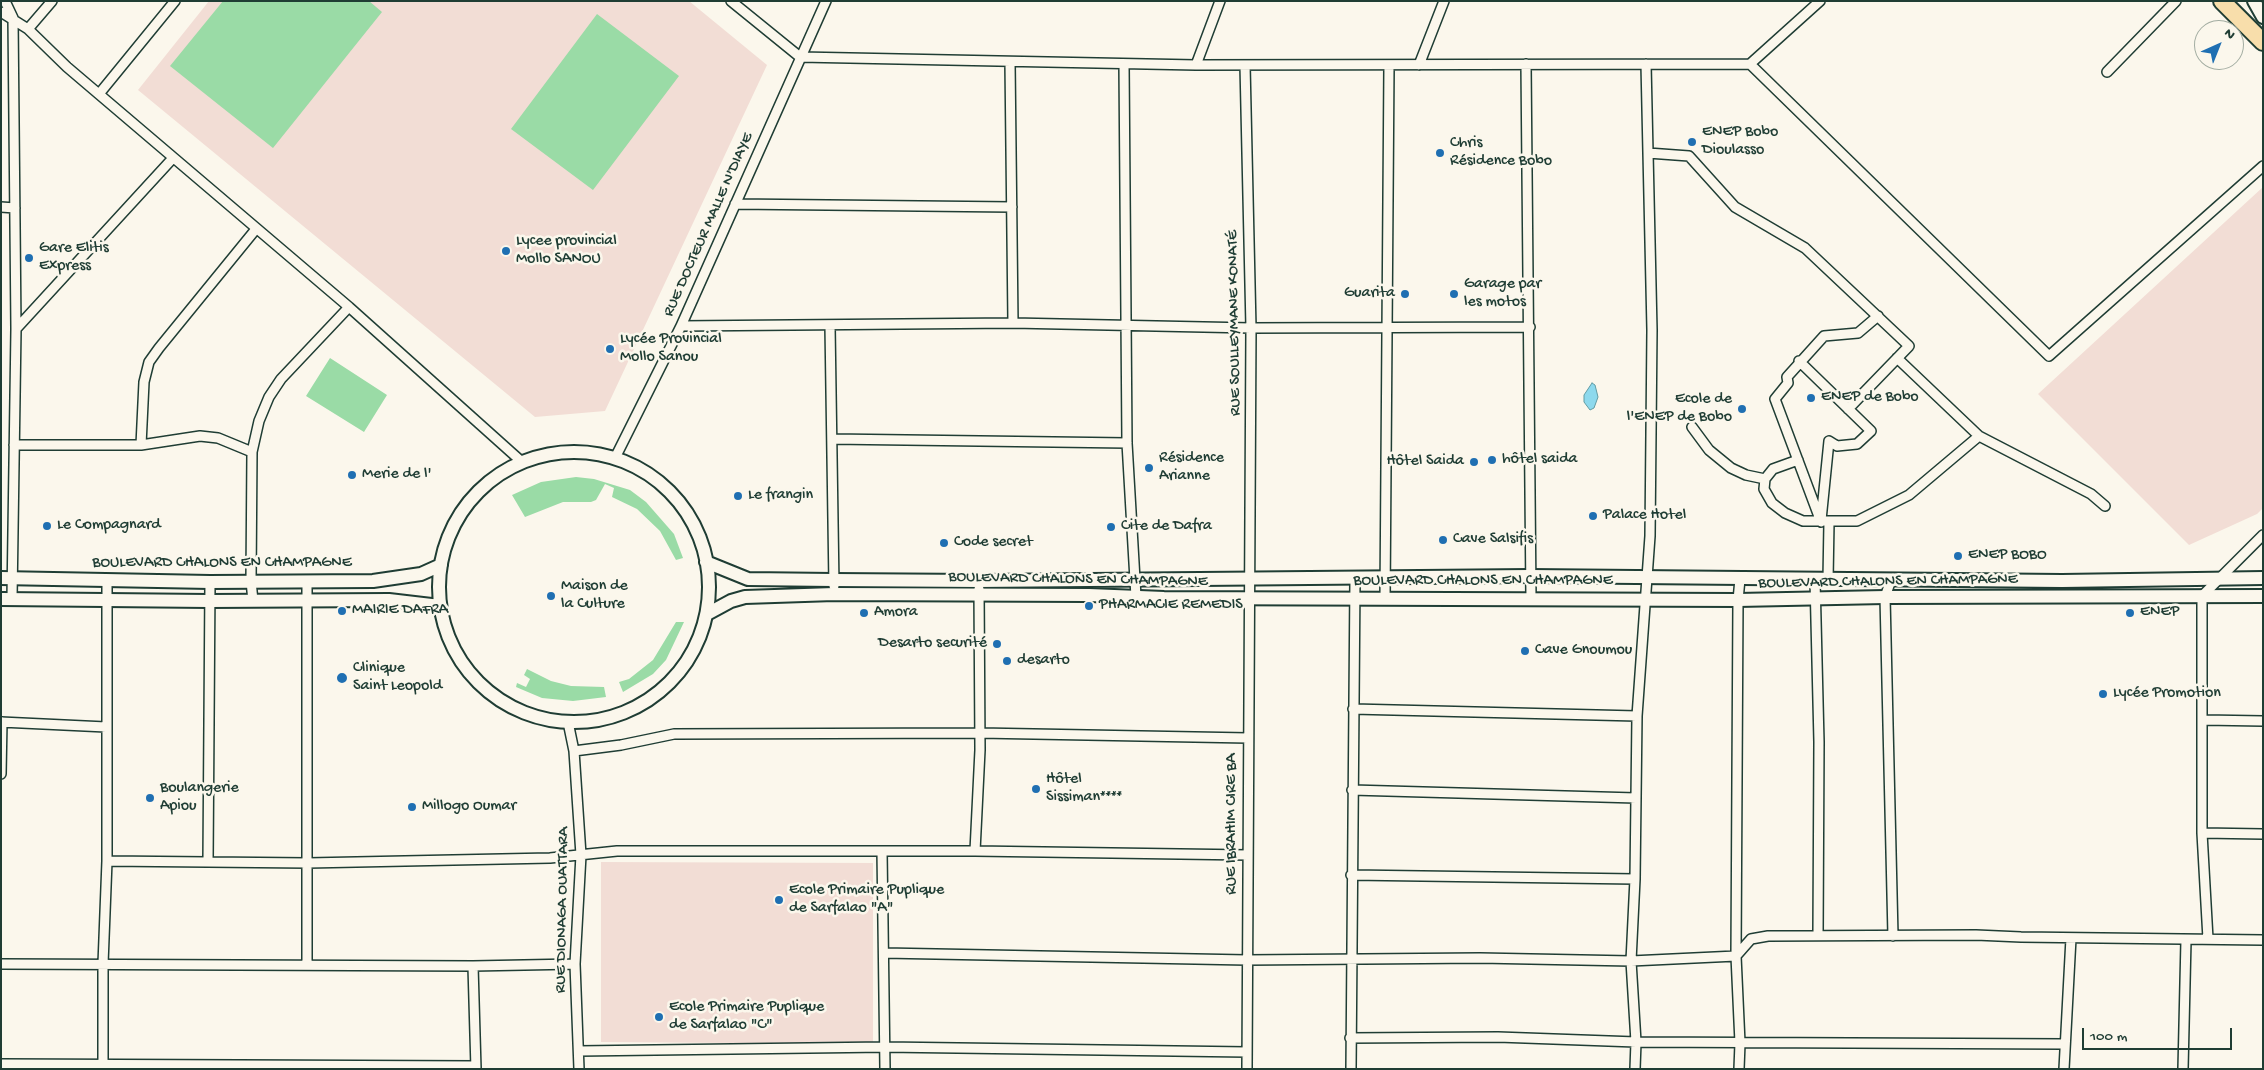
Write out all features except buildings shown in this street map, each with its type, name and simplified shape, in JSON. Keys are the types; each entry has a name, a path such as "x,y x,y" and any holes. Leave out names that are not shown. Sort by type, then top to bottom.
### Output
{"highway":[{"path":"2222,1 2263,42"}],"main road":[{"path":"2254,1 2263,18"},
{"path":"564,452 587,453 614,458 644,472 673,496 694,527 706,562 709,582 706,614 701,635 688,660 671,682 635,708 615,716 593,721 568,722 539,717 519,710 500,700 483,687 468,671 457,654 448,634 440,606 439,581 441,565 452,528 470,501 493,478 522,462 564,452"},
{"name":"BOULEVARD CHALONS EN CHAMPAGNE","path":"706,562 748,578 833,580 1250,580 1530,576 1648,579 2062,581 2263,578"},
{"name":"BOULEVARD CHALONS EN CHAMPAGNE","path":"6,578 210,582 373,581 406,578 441,565"},
{"name":"BOULEVARD CHALONS EN CHAMPAGNE","path":"706,614 731,601 745,597 834,594 1250,599 1531,598 1645,600 2263,596"},
{"path":"7,599 389,600 440,606"}],"street":[{"path":"5,1 13,18 16,329 14,445 6,578 7,599"},
{"path":"28,29 52,1"},
{"path":"99,94 175,1"},
{"path":"731,1 800,57 1196,65 1750,64 1820,1"},
{"name":"RUE DOCTEUR MALLE N'DIAYE","path":"614,458 681,326 826,1"},
{"path":"1196,65 1220,1"},
{"path":"1419,65 1444,1"},
{"path":"2107,72 2176,1"},
{"path":"1,12 28,29 99,94 349,307 522,462"},
{"path":"1010,62 1013,323"},
{"path":"1124,64 1127,443 1136,597"},
{"path":"1526,64 1530,327 1531,598"},
{"path":"1635,1069 1636,1042 1630,961 1635,879 1637,716 1648,579 1652,330 1646,64"},
{"path":"1750,64 2049,356 2263,166"},
{"name":"RUE SOULLEYMANE KONATÉ","path":"1245,65 1252,328 1250,580"},
{"path":"1385,599 1389,65"},
{"path":"1648,153 1689,156 1735,207 1805,248 1909,346 1848,409"},
{"path":"16,329 173,158"},
{"path":"735,204 1012,207"},
{"path":"1,207 15,208"},
{"path":"141,446 144,382 149,362 256,229"},
{"path":"253,601 251,581 252,452 259,421 269,397 281,379 349,307"},
{"path":"1825,522 1798,460 1775,399 1788,383 1787,376 1824,336 1858,333 1878,316"},
{"path":"681,326 1013,323 1252,328 1530,327"},
{"path":"830,326 834,594"},
{"path":"1897,358 1979,436 2091,494 2105,506"},
{"path":"1799,361 1871,430 1857,444 1837,446 1830,441 1822,580 1815,598 1819,742 1818,935"},
{"path":"1692,427 1709,450 1724,464 1746,475 1765,479"},
{"path":"14,445 141,446 184,437 210,436 252,452"},
{"path":"1798,460 1773,469 1765,479 1764,489 1772,503 1785,513 1803,521 1857,521 1910,495 1979,436"},
{"path":"832,439 1127,443"},
{"path":"2208,939 2202,833 2204,720 2202,596 2263,536"},
{"path":"1350,1069 1355,579"},
{"path":"1739,1069 1740,1043 1736,956 1738,600 1740,579"},
{"name":"RUE IBRAHIM CIRE BA","path":"1247,1069 1250,580"},
{"path":"1891,580 1885,597 1893,936"},
{"path":"103,1066 103,964 107,861 107,581"},
{"path":"307,965 308,581"},
{"path":"975,851 980,733 979,581"},
{"path":"208,862 210,582"},
{"path":"1353,709 1637,716"},
{"path":"2204,720 2263,722"},
{"path":"1,774 2,722 106,727"},
{"name":"RUE DIONAGA OUATTARA","path":"568,722 574,751 581,855 575,964 579,1069"},
{"path":"574,751 621,745 674,734 980,733 1248,738"},
{"path":"1352,790 1636,798"},
{"path":"2202,833 2263,834"},
{"path":"107,861 308,863 550,858 617,851 975,851 1248,855"},
{"path":"882,851 885,1069"},
{"path":"1351,875 1635,879"},
{"path":"884,953 1247,960 1480,958 1630,961 1736,956 1751,939 1768,936 1976,935 2263,940"},
{"path":"2064,1069 2071,938"},
{"path":"2183,1069 2186,940"},
{"path":"1,964 473,966 575,964"},
{"path":"1,1064 476,1068 473,966"},
{"path":"1350,1038 1498,1037 1636,1042 2064,1044"},
{"path":"579,1051 885,1047 1247,1052"}],"shaded area":[{"name":"Lycee provincial Mollo SANOU","path":"209,1 689,1 767,65 605,411 535,417 138,90"},
{"path":"2263,187 2263,508 2257,514 2189,545 2038,394"},
{"path":"601,862 873,863 873,1044 601,1042"}],"green space":[{"path":"223,1 369,1 382,12 273,148 170,66"},
{"path":"597,14 679,76 593,190 511,129"},
{"path":"330,358 387,395 364,432 306,396"},
{"path":"576,477 594,479 630,490 646,502 674,534 683,558 676,560 660,531 637,509 612,497 614,488 605,484 596,500 591,502 563,502 525,517 512,495 541,482"},
{"path":"676,622 684,622 666,660 653,674 623,692 619,682 629,679 653,660"},
{"path":"527,669 551,681 571,686 604,687 606,697 573,701 542,698 516,687 517,683 526,687 530,679 524,675"}],"water":[{"path":"1592,383 1595,385 1598,397 1594,408 1590,410 1584,402 1584,395"}],"place":[{"name":"ENEP Bobo Dioulasso","path":"1692,142"},
{"name":"Chris Résidence Bobo","path":"1440,153"},
{"name":"Lycee provincial Mollo SANOU","path":"506,251"},
{"name":"Gare Elitis Express","path":"29,258"},
{"name":"Guarita","path":"1405,294"},
{"name":"Garage par les motos","path":"1454,294"},
{"name":"Lycée Provincial Mollo Sanou","path":"610,349"},
{"name":"ENEP de Bobo","path":"1811,398"},
{"name":"Ecole de l'ENEP de Bobo","path":"1742,409"},
{"name":"hôtel saida","path":"1492,460"},
{"name":"Hôtel Saida","path":"1474,462"},
{"name":"Résidence Arianne","path":"1149,468"},
{"name":"Merie de l'","path":"352,475"},
{"name":"Le frangin","path":"738,496"},
{"name":"Palace Hotel","path":"1593,516"},
{"name":"Le Compagnard","path":"47,526"},
{"name":"Cite de Dafra","path":"1111,527"},
{"name":"Cave Salsifis","path":"1443,540"},
{"name":"Code secret","path":"944,543"},
{"name":"ENEP BOBO","path":"1958,556"},
{"name":"Maison de la Culture","path":"551,596"},
{"name":"PHARMACIE REMEDIS","path":"1089,606"},
{"name":"MAIRIE DAFRA","path":"342,611"},
{"name":"Amora","path":"864,613"},
{"name":"ENEP","path":"2130,613"},
{"name":"Desarto securité","path":"997,644"},
{"name":"Cave Gnoumou","path":"1525,651"},
{"name":"desarto","path":"1007,661"},
{"name":"Clinique Saint Leopold","path":"342,678"},
{"name":"Lycée Promotion","path":"2103,694"},
{"name":"Hôtel Sissiman****","path":"1036,789"},
{"name":"Boulangerie Apiou","path":"150,798"},
{"name":"Millogo Oumar","path":"412,807"},
{"name":"Ecole Primaire Puplique de Sarfalao \"A\"","path":"779,900"},
{"name":"Ecole Primaire Puplique de Sarfalao \"C\"","path":"659,1017"}]}
